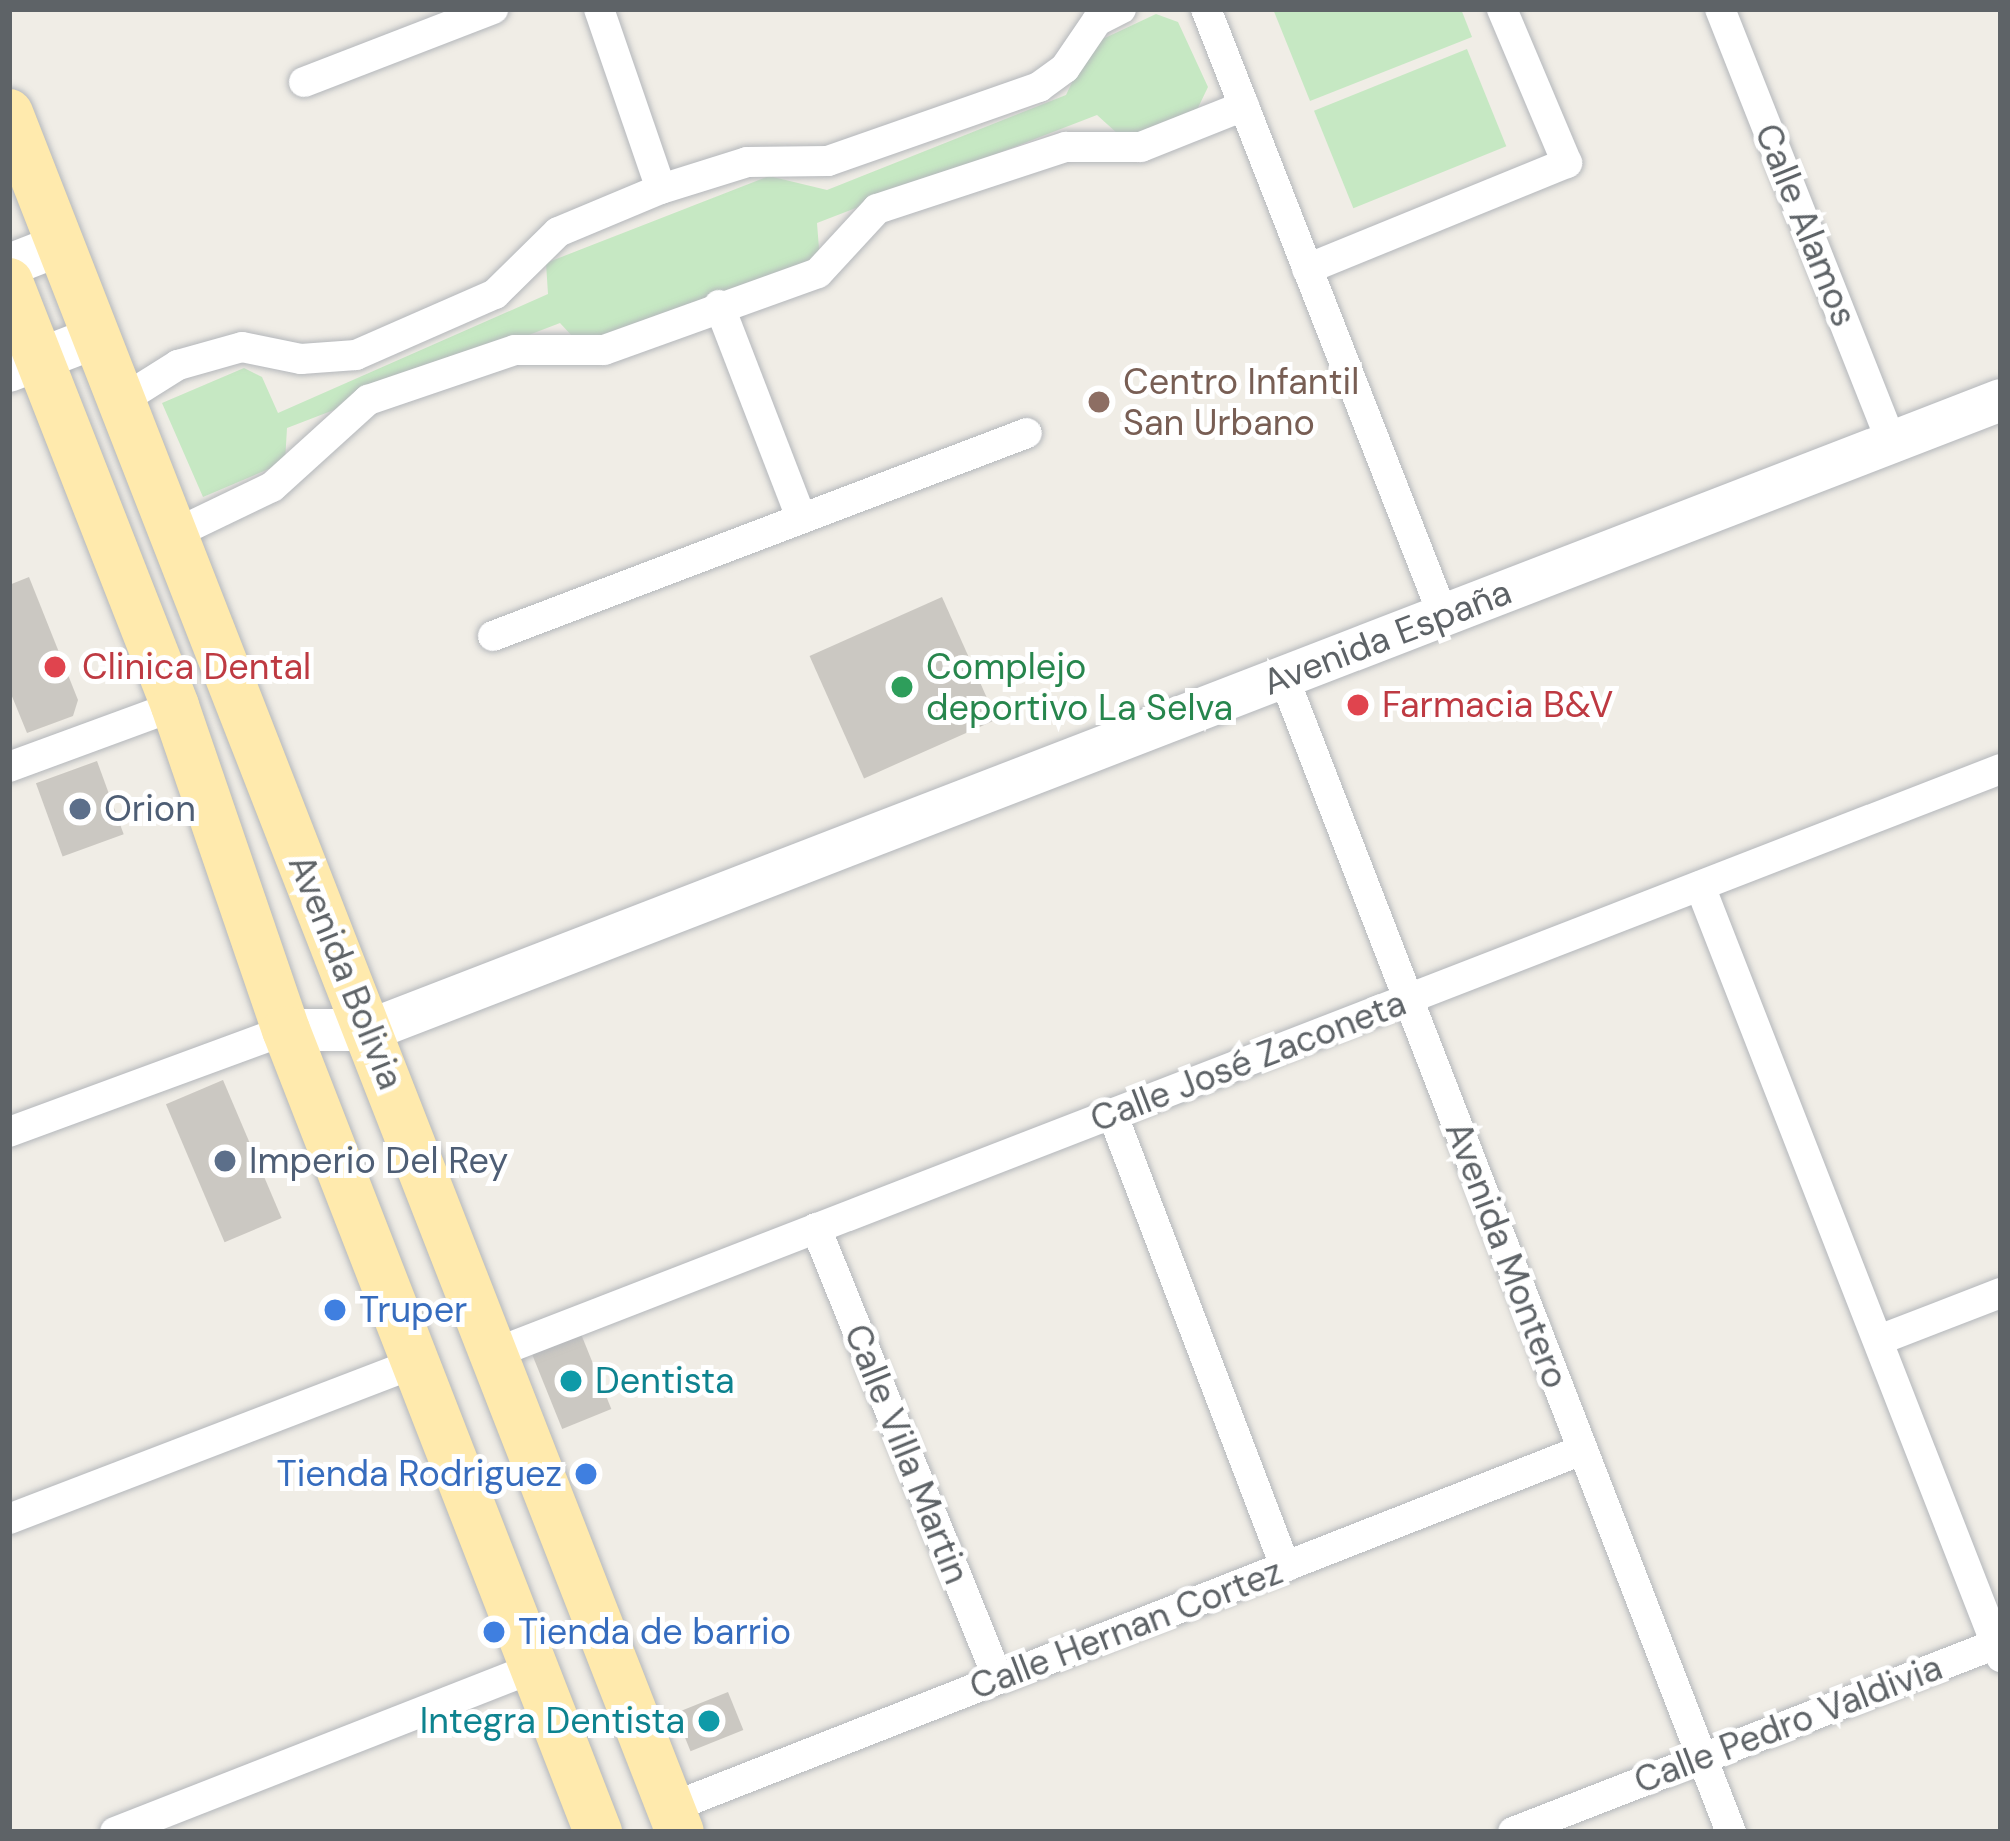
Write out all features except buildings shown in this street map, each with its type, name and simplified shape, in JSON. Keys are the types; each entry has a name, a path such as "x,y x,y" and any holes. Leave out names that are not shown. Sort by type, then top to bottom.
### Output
{"main road":[{"name":"Avenida Bolivia","path":"9,112 170,536 370,1030 675,1820"},
{"name":"Avenida Bolivia","path":"9,282 24,365 175,706 286,1030 598,1832"}],"street":[{"path":"304,82 493,9"},
{"path":"599,9 661,189"},
{"path":"118,402 178,365 242,347 301,359 356,355 495,294 558,232 661,189 747,162 828,161 1040,87 1065,68 1097,21 1121,9"},
{"path":"1205,9 1443,615"},
{"path":"1307,269 1567,163 1502,9"},
{"name":"Calle Alamos","path":"1720,9 1891,442"},
{"path":"170,536 272,488 368,400 515,350 604,350 718,305 818,273 878,208 1066,147 1141,147 1244,106"},
{"path":"9,265 60,245"},
{"path":"718,305 802,518"},
{"path":"24,365 94,338"},
{"name":"Avenida España","path":"370,1030 2001,400"},
{"path":"493,636 1027,433"},
{"name":"Avenida Montero","path":"1284,678 1731,1832"},
{"path":"9,766 175,706"},
{"name":"Calle José Zaconeta","path":"495,1353 2001,769"},
{"path":"1700,886 1998,1650"},
{"path":"9,1132 286,1030 370,1030"},
{"path":"1112,1113 1285,1567"},
{"name":"Calle Villa Martin","path":"815,1228 998,1679"},
{"path":"1879,1340 2001,1293"},
{"path":"9,1519 415,1363"},
{"name":"Calle Hernan Cortez","path":"675,1820 998,1679 1582,1450"},
{"name":"Calle Pedro Valdivia","path":"1513,1832 1701,1756 1998,1650"},
{"path":"115,1832 535,1668"}],"green space":[{"path":"1273,9 1461,9 1472,37 1310,101"},
{"path":"1156,14 1178,22 1208,87 1194,116 1128,143 1097,115 817,223 820,261 586,351 560,323 287,428 285,462 203,497 162,403 244,368 262,377 278,413 548,294 546,263 769,176 827,190 1066,95 1090,45"},
{"path":"1467,49 1506,146 1353,208 1314,111"}],"place":[{"name":"Centro Infantil San Urbano","path":"1099,402"},
{"name":"Clinica Dental","path":"55,667"},
{"name":"Complejo deportivo La Selva","path":"902,687"},
{"name":"Farmacia B&V","path":"1358,705"},
{"name":"Orion","path":"80,809"},
{"name":"Imperio Del Rey","path":"225,1161"},
{"name":"Truper","path":"335,1310"},
{"name":"Dentista","path":"571,1381"},
{"name":"Tienda Rodriguez","path":"586,1474"},
{"name":"Tienda de barrio","path":"494,1632"},
{"name":"Integra Dentista","path":"709,1721"}]}
